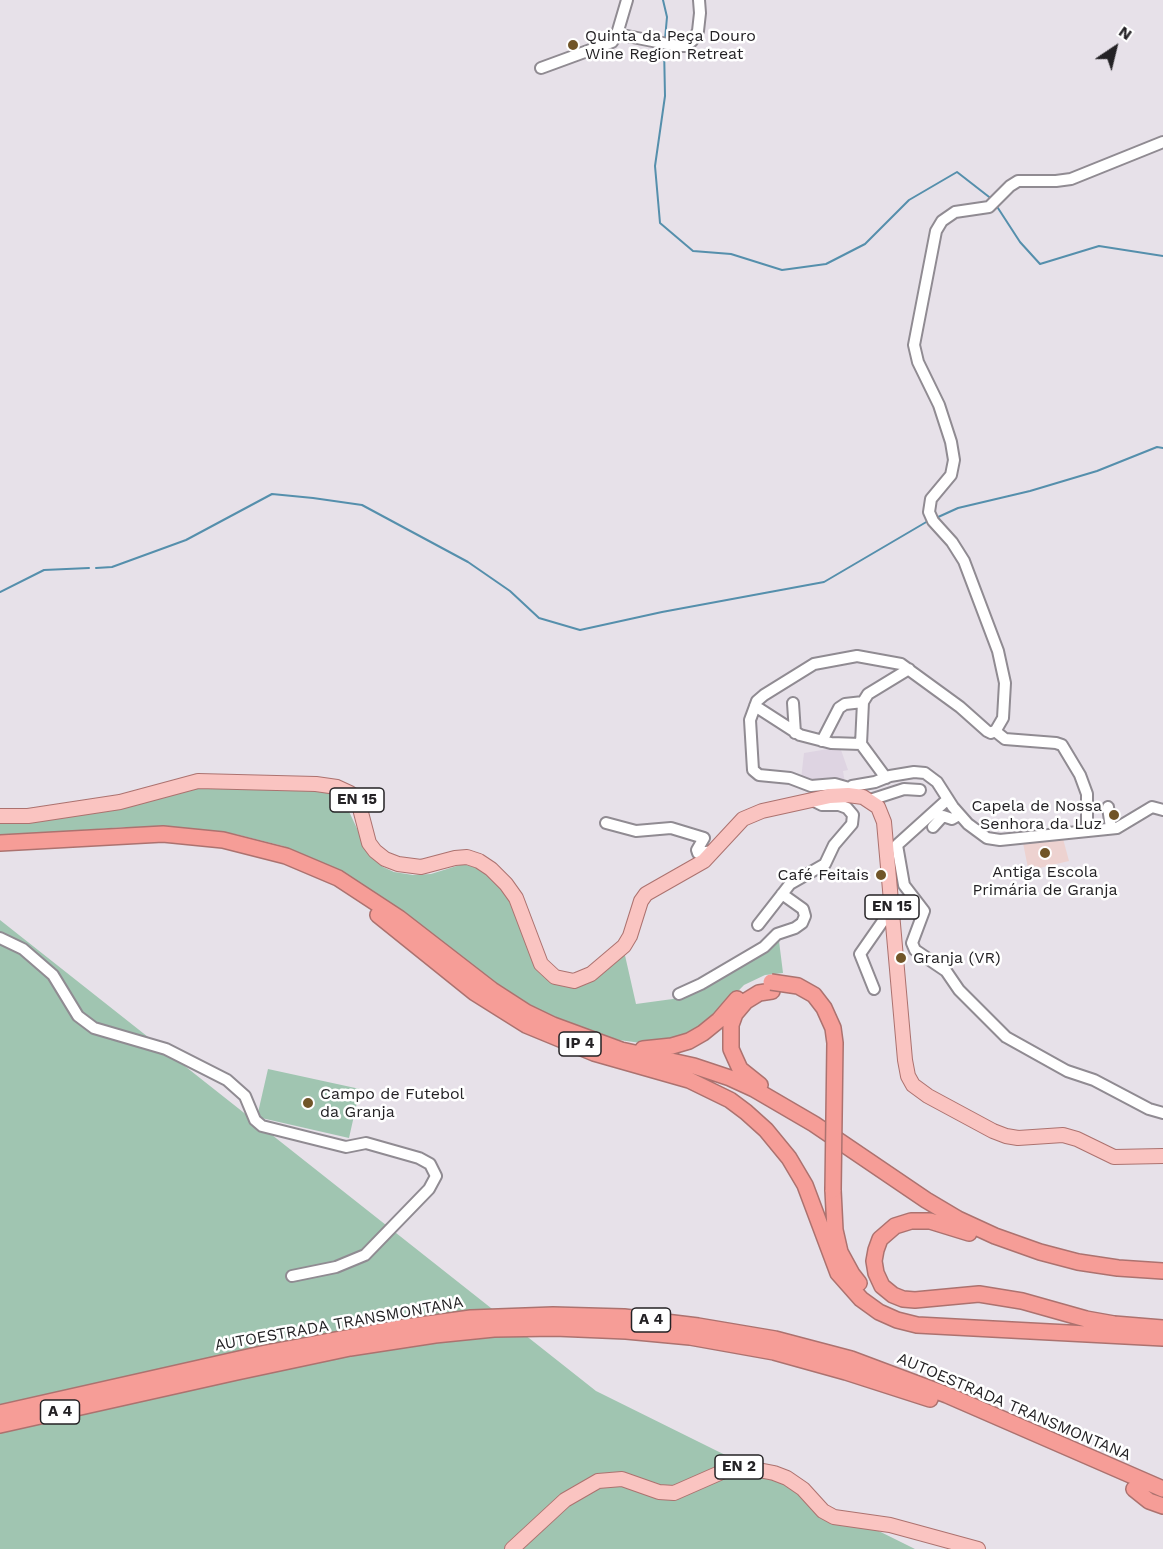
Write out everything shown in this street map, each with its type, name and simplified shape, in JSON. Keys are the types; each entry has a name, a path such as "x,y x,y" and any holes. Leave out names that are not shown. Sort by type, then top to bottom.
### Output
{"highway":[{"name":"IP 4","path":"0,843 163,834 223,840 286,856 338,878 399,918 492,990 526,1012 587,1039 621,1050 694,1066 730,1078 753,1089 801,1116 958,1219 995,1236 1040,1252 1078,1262 1163,1271"},
{"name":"IP 4","path":"0,849 163,841 222,846 284,862 335,883 478,990 524,1019 586,1046 699,1074 738,1087 772,1105 881,1178 971,1230 1015,1247 1084,1266 1163,1277"},
{"path":"378,915 475,993 526,1025 594,1053 689,1080 730,1100 746,1112 766,1130 789,1158 811,1200 838,1273 861,1299 879,1312 916,1325 1163,1338"},
{"path":"587,1039 643,1048 666,1047 681,1044 703,1033 719,1020 741,995 753,987 798,986 814,995 824,1008 833,1028 836,1043 829,1231 833,1252 845,1280"},
{"path":"772,987 746,1001 735,1014 730,1025 731,1049 740,1069 888,1174"},
{"path":"830,1188 840,1252 852,1275 867,1292 900,1313 942,1318 1090,1327 1145,1327"},
{"path":"1163,1277 1122,1275 1068,1266 930,1221 911,1221 895,1226 880,1239 874,1261 882,1286 903,1299 979,1294 999,1296 1086,1319 1163,1328"},
{"name":"AUTOESTRADA TRANSMONTANA","path":"0,1425 266,1353 399,1328 471,1318 553,1315 624,1317 764,1337 851,1359 947,1395 1163,1489"},
{"name":"AUTOESTRADA TRANSMONTANA","path":"0,1413 435,1335 494,1329 555,1328 626,1331 690,1336 774,1352 846,1372 944,1404 1163,1500"},
{"path":"1134,1489 1149,1501 1163,1506"}],"main road":[{"name":"EN 15","path":"0,816 28,816 120,802 198,781 337,787 350,793 358,801 369,843 385,859 398,864 421,867 464,857 476,859 491,869 512,891 539,961 555,977 570,981 582,980 606,962 628,939 646,894 692,869 746,817 846,791 870,800 878,807 884,818 904,1060 908,1076 917,1089 1006,1136 1018,1138 1064,1136 1077,1139 1113,1158 1163,1156"},
{"name":"EN 2","path":"512,1549 568,1498 601,1480 622,1479 659,1492 674,1493 731,1468 743,1467 787,1478 800,1487 821,1510 834,1517 887,1524 978,1549"}],"street":[{"path":"541,69 610,43 617,34 627,0"},
{"path":"617,34 685,46 698,31 699,0"},
{"path":"1163,142 1071,179 1018,181 991,206 985,209 957,211 946,218 937,228 932,244 914,345 918,362 939,405 954,457 951,476 929,503 929,515 952,542 964,561 1001,661 1005,693 1002,721 995,731 991,733 985,730 964,710 901,664 863,656 818,663 764,695 755,706 750,727 755,774 790,778 814,786 835,784 846,791 911,772 925,773 937,782 959,815 983,836 995,840 1111,828 1121,826 1152,807 1163,810"},
{"path":"886,778 861,744 863,702 868,693 909,669"},
{"path":"822,741 839,708 863,702"},
{"path":"793,703 795,733"},
{"path":"755,706 795,733 831,744 861,744"},
{"path":"995,731 1005,740 1062,745 1080,775 1087,794 1087,830"},
{"path":"870,800 904,789 920,790"},
{"path":"890,881 896,870 897,844 948,799"},
{"path":"758,925 792,882 825,864 834,845 849,829 853,821 852,813 845,807 822,805 812,800"},
{"path":"1108,807 1111,828"},
{"path":"933,827 943,816 950,819 959,815"},
{"path":"606,823 636,831 671,828 704,838 697,849 698,853 714,850"},
{"path":"897,844 905,887 924,911 912,943 914,948 946,971 959,990 1006,1037 1067,1071 1097,1082 1149,1109 1163,1113"},
{"path":"679,994 702,984 764,947 777,934 802,923 805,916 803,909 782,894"},
{"path":"874,988 860,954 892,908"},
{"path":"0,938 23,950 53,975 78,1016 94,1028 166,1050 226,1080 245,1096 255,1120 262,1126 346,1147 366,1143 418,1158 430,1164 436,1176 429,1189 365,1255 336,1267 292,1276"}],"shaded area":[{"path":"840,747 848,770 843,771 845,783 822,783 801,779 804,753"},
{"name":"Antiga Escola Primária de Granja","path":"1062,835 1069,861 1031,870 1028,868 1023,843"}],"green space":[{"path":"197,787 328,790 345,803 368,852 383,867 394,872 413,875 431,874 463,864 481,869 503,887 556,983 562,986 573,988 587,984 624,951 636,1004 680,998 779,941 783,973 765,975 744,985 706,1024 683,1037 641,1043 619,1040 571,1026 525,1004 348,877 283,846 235,834 177,828 125,827 0,836 0,821 23,822 128,807"},
{"path":"0,920 596,1391 915,1549 0,1549"},
{"name":"Campo de Futebol da Granja","path":"268,1069 360,1089 349,1138 257,1117"}],"waterway":[{"path":"663,0 667,17 665,39"},
{"path":"664,46 665,96 655,166 660,223 693,251 731,254 782,270 826,264 865,244 909,200 957,172 993,200"},
{"path":"996,205 1020,242 1040,264 1099,246 1163,256"},
{"path":"936,518 958,508 1030,491 1097,471 1157,447 1163,448"},
{"path":"96,568 112,567 186,540 272,494 313,498 362,505 468,562 510,591 539,618 580,630 662,612 824,582 928,521"},
{"path":"0,592 44,570 89,568"}],"place":[{"name":"Quinta da Peça Douro Wine Region Retreat","path":"573,45"},
{"name":"Capela de Nossa Senhora da Luz","path":"1114,815"},
{"name":"Antiga Escola Primária de Granja","path":"1045,853"},
{"name":"Café Feitais","path":"881,875"},
{"name":"Granja (VR)","path":"901,958"},
{"name":"Campo de Futebol da Granja","path":"308,1103"}]}
